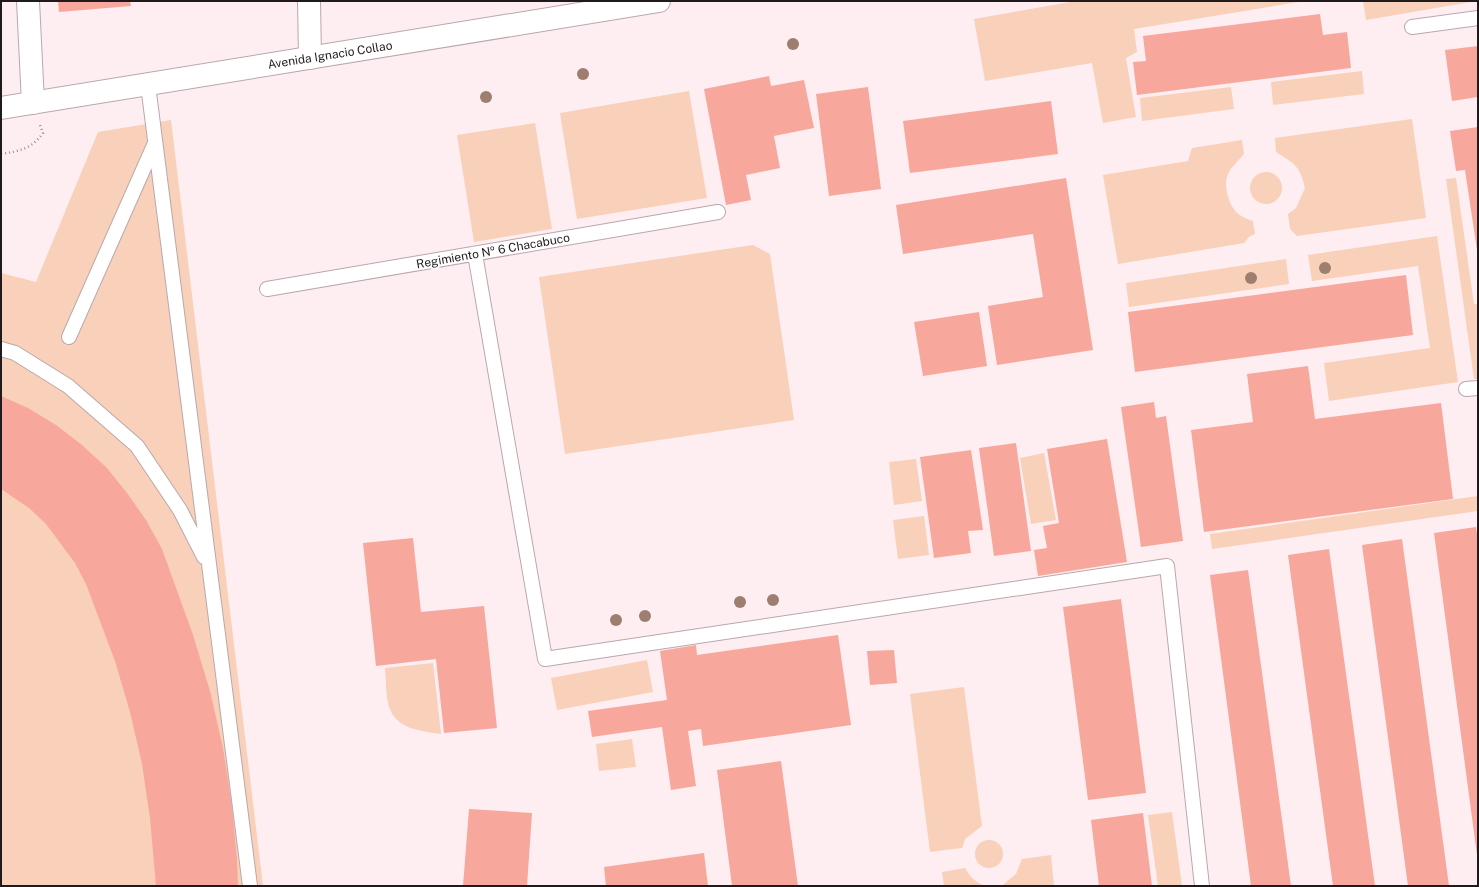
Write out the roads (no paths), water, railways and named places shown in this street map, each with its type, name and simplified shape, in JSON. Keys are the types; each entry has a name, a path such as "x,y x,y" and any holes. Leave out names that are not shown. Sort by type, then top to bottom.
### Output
{"main road":[{"path":"28,1 33,103"},
{"path":"309,1 310,58"},
{"name":"Avenida Ignacio Collao","path":"1,108 659,1"}],"lane":[{"path":"1412,27 1478,18"},
{"path":"148,85 250,886"},
{"path":"69,337 155,143"},
{"name":"Regimiento Nº 6 Chacabuco","path":"267,289 718,212"},
{"path":"475,254 545,659 1167,566 1202,886"},
{"path":"1,349 15,353 68,386 137,446 180,510 209,566"}]}
